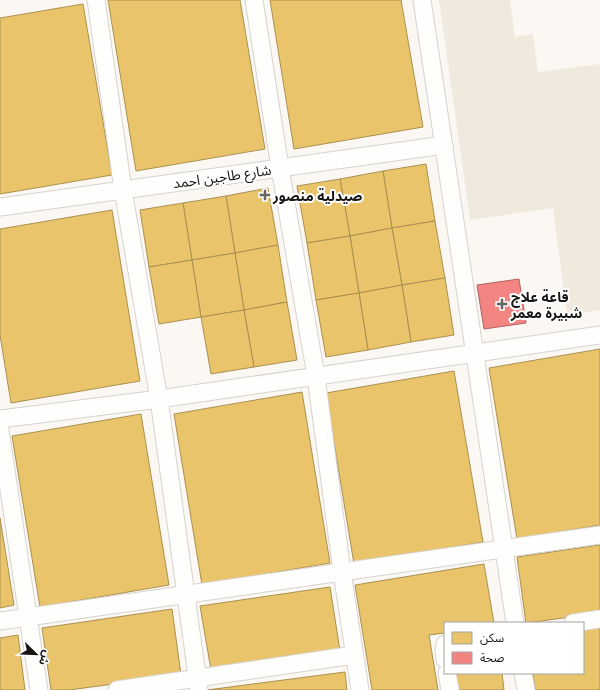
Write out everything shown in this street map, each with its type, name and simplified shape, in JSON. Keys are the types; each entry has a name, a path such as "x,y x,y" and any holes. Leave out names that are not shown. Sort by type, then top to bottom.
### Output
{"street":[{"path":"96,0 123,190 159,399 198,684"},
{"path":"254,0 280,168 316,376 342,572 360,690"},
{"path":"422,0 515,622"},
{"name":"شارع طاجين احمد","path":"0,206 444,145"},
{"path":"0,419 159,399 600,335"},
{"path":"0,430 39,690"},
{"path":"0,621 600,535"},
{"path":"580,622 600,619"},
{"path":"117,690 198,684 354,655"},
{"path":"447,674 450,690"},
{"path":"523,674 526,690"}],"shaded area":[{"path":"439,0 510,0 515,37 533,34 538,72 600,64 600,310 567,315 553,208 470,220"}],"building: سكن":[{"path":"108,0 240,0 265,149 136,171"},
{"path":"270,0 401,0 423,127 294,149"},
{"path":"83,4 112,175 0,194 0,18"},
{"path":"426,164 435,221 392,228 383,171"},
{"path":"383,171 392,228 350,236 340,179"},
{"path":"340,179 350,236 307,243 297,186"},
{"path":"268,188 278,245 235,253 226,196"},
{"path":"226,196 235,253 192,260 183,203"},
{"path":"183,203 192,260 149,267 140,210"},
{"path":"112,210 140,381 11,403 0,335 0,229"},
{"path":"435,221 445,278 402,285 392,228"},
{"path":"392,228 402,285 359,293 350,236"},
{"path":"350,236 359,293 316,300 307,243"},
{"path":"278,245 287,302 244,310 235,253"},
{"path":"235,253 244,310 201,317 192,260"},
{"path":"192,260 201,317 159,324 149,267"},
{"path":"445,278 454,335 411,342 402,285"},
{"path":"402,285 411,342 368,350 359,293"},
{"path":"359,293 368,350 326,357 316,300"},
{"path":"287,302 297,360 254,367 244,310"},
{"path":"244,310 254,367 211,374 201,317"},
{"path":"600,349 600,525 517,539 489,368"},
{"path":"454,371 483,542 354,564 326,393"},
{"path":"302,392 330,563 202,585 174,414"},
{"path":"141,414 169,585 40,607 12,436"},
{"path":"0,518 14,605 0,608"},
{"path":"600,545 600,613 526,622 517,557"},
{"path":"484,564 494,622 444,622 444,633 429,635 438,690 372,690 355,585"},
{"path":"330,587 340,651 211,670 200,606"},
{"path":"172,609 181,675 69,690 51,690 42,628"},
{"path":"600,627 600,690 535,690 533,674 584,674 584,630"},
{"path":"18,635 25,690 0,690 0,638"},
{"path":"345,672 347,690 207,690"},
{"path":"455,674 502,674 504,690 457,690"}],"building: صحة":[{"name":"قاعة علاج شبيرة معمر","path":"519,279 526,323 484,329 477,285"}],"place":[{"name":"صيدلية منصور","path":"265,195"},
{"name":"قاعة علاج شبيرة معمر","path":"502,304"}]}
